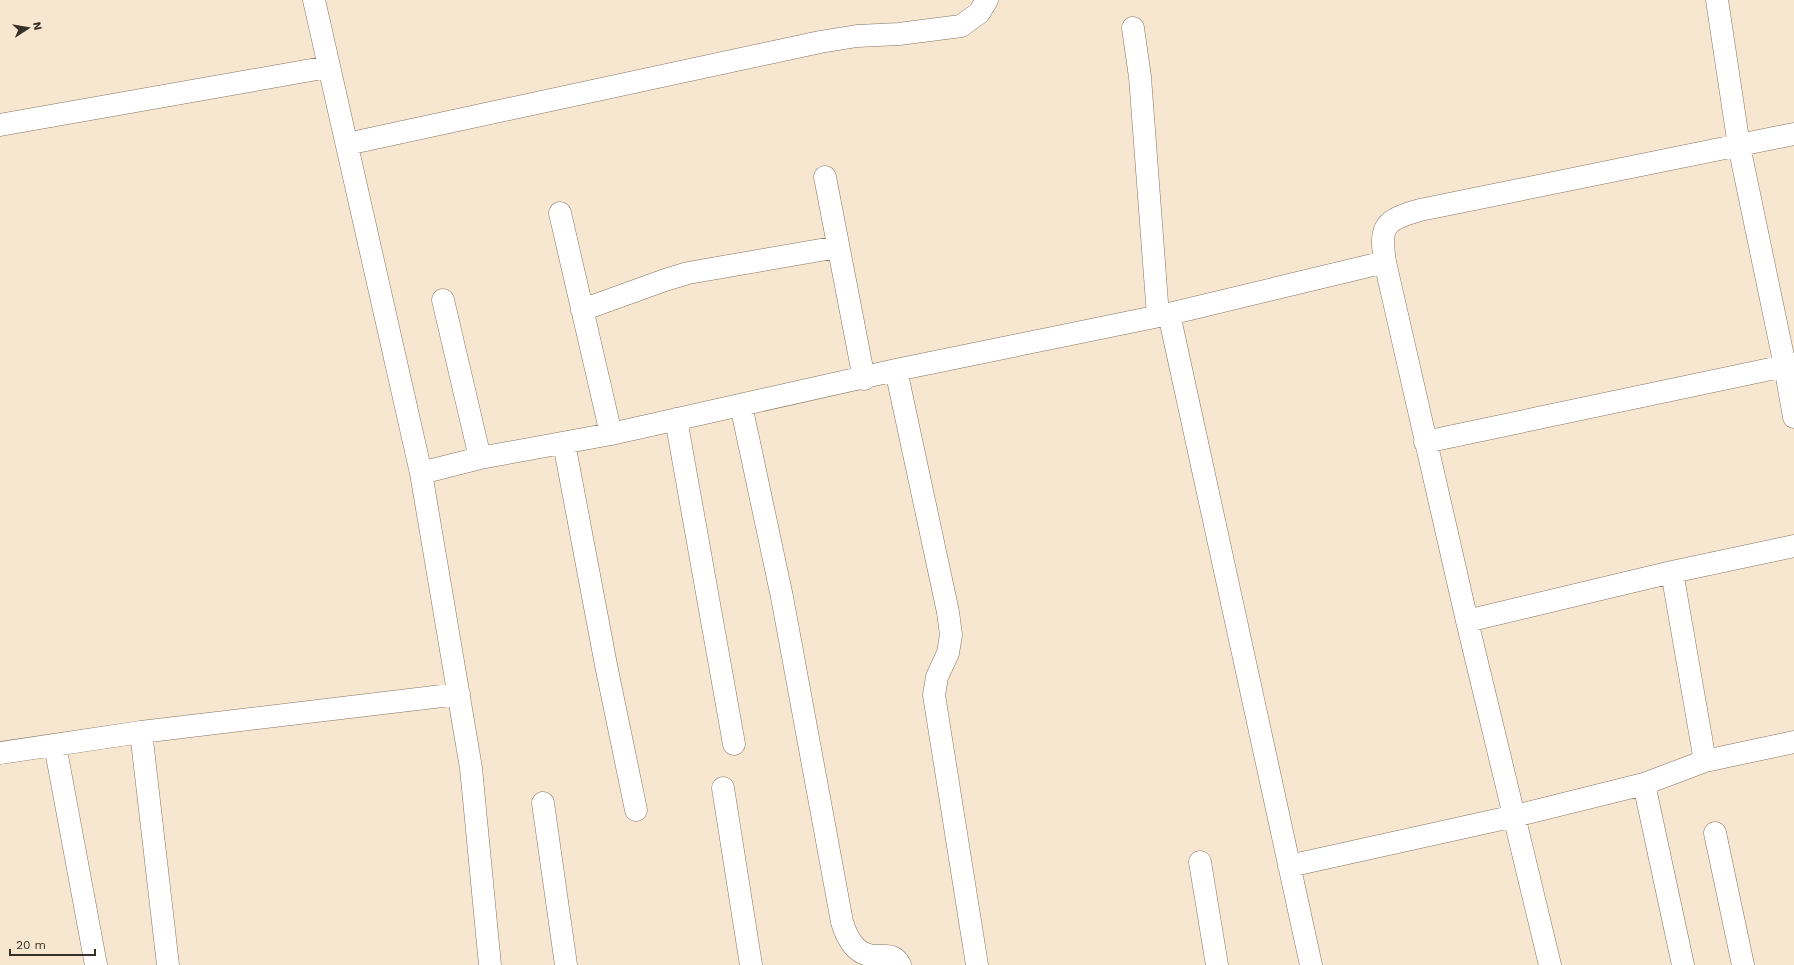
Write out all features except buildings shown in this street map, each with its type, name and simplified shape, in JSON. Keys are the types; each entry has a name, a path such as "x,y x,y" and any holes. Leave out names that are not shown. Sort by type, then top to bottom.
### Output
{"street":[{"path":"314,0 421,473 471,768 490,965"},
{"path":"347,144 820,42 857,36 899,34 961,26 979,13 987,0"},
{"path":"1717,0 1739,146 1790,365 1794,416"},
{"path":"1133,28 1140,77 1164,315 1290,866 1311,965"},
{"path":"0,125 328,67"},
{"path":"1550,965 1425,442 1385,262 1382,246 1384,233 1388,223 1398,216 1420,210 1794,134"},
{"path":"825,177 864,378"},
{"path":"560,213 611,434"},
{"path":"582,310 688,273 838,246"},
{"path":"421,473 480,458 611,434 896,370 1164,315 1385,262"},
{"path":"443,300 480,458"},
{"path":"1425,442 1790,365"},
{"path":"896,370 948,612 951,635 948,653 937,677 934,696 977,965"},
{"path":"741,405 783,604 845,934 859,950 868,955 890,956 898,961 900,965"},
{"path":"676,419 734,744"},
{"path":"564,443 606,665 636,810"},
{"path":"1467,621 1672,572 1794,546"},
{"path":"1672,572 1705,761"},
{"path":"0,753 141,732 459,694"},
{"path":"141,732 168,965"},
{"path":"1290,866 1515,816 1644,784 1705,761 1794,742"},
{"path":"55,745 96,965"},
{"path":"1644,784 1683,965"},
{"path":"723,788 751,965"},
{"path":"543,803 566,965"},
{"path":"1715,833 1743,965"},
{"path":"1200,862 1217,965"}]}
